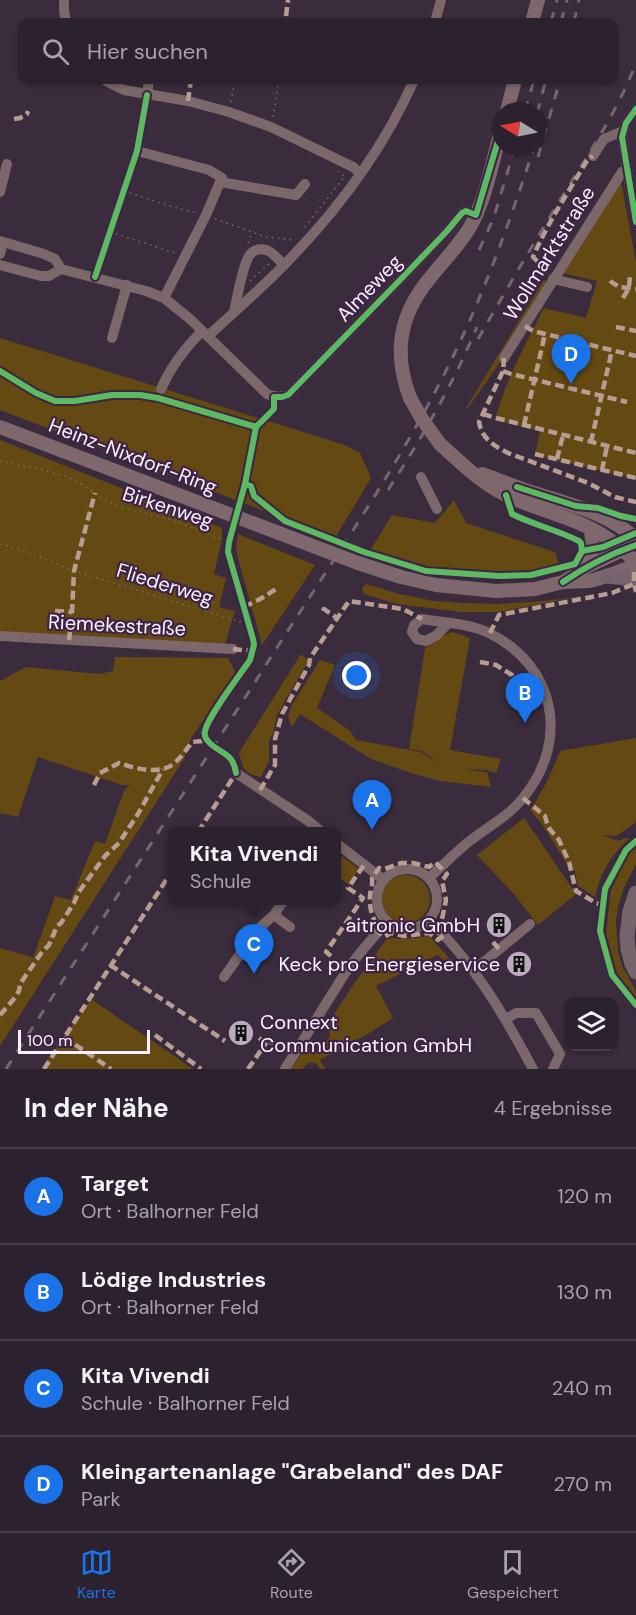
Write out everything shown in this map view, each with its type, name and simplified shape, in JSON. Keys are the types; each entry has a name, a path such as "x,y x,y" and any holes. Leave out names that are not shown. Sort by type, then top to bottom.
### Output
{"highway":[{"path":"607,576 636,579"},
{"path":"636,893 630,911 627,936 628,949 636,972"},
{"path":"630,921 636,942"}],"main road":[{"path":"533,18 538,0"},
{"path":"509,102 514,84"},
{"path":"492,154 461,240 420,290 408,310 401,338 400,360 405,384 422,420 440,444 490,486 506,495 605,536 636,564"},
{"name":"Heinz-Nixdorf-Ring","path":"0,427 358,563 401,577 436,585 496,591 535,589 563,582 590,581 636,564"},
{"path":"471,471 576,506 609,520 636,526"},
{"path":"609,520 636,539"},
{"path":"586,567 593,542 591,529"},
{"name":"Heinz-Nixdorf-Ring","path":"563,582 586,567 636,545"}],"street":[{"path":"64,0 65,18"},
{"path":"436,18 441,0"},
{"path":"112,84 124,90 188,101 229,112 271,127 353,167 360,173"},
{"path":"147,95 148,84"},
{"path":"161,388 174,364 189,344 234,312 328,216 360,173 388,129 412,84"},
{"path":"636,109 626,123 622,137 636,222"},
{"path":"593,156 604,139 623,131"},
{"path":"137,151 209,170 222,178 164,298"},
{"path":"0,192 7,164"},
{"name":"Wollmarktstraße","path":"504,358 621,172 627,171"},
{"path":"220,182 297,195 305,184"},
{"name":"Almeweg","path":"205,333 267,394 274,397 288,395 424,256 469,214"},
{"path":"0,254 2,242 55,259 61,269 146,291 164,298 205,333"},
{"path":"234,312 249,255 263,249 271,252 281,262"},
{"path":"0,265 41,276 50,276 61,269"},
{"path":"553,279 587,287"},
{"path":"112,338 128,285"},
{"path":"422,477 437,509"},
{"path":"429,878 466,844 523,798 537,779 544,764 550,735 550,716 545,691 524,658 515,649 487,632 448,623"},
{"name":"Riemekestraße","path":"0,636 233,650"},
{"path":"236,774 316,827"},
{"path":"341,847 384,880"},
{"path":"411,869 429,878 437,894 437,904 429,920 412,929 404,929 387,921 378,906 380,888 384,880 401,870 411,869"},
{"path":"224,977 256,930 274,915 281,905"},
{"path":"274,915 290,927"},
{"path":"429,920 474,970 506,1019 533,1069"},
{"path":"285,1069 356,957 387,921"},
{"path":"474,970 530,924"},
{"path":"506,1019 516,1013 536,1013 560,1054 553,1069"}],"path":[{"path":"229,112 234,84"},
{"path":"271,127 278,84"},
{"path":"301,232 345,176 327,164"},
{"path":"124,191 206,215 251,233 295,241 281,262 273,260 238,291"},
{"path":"110,232 184,256"}],"shaded area":[{"path":"621,181 636,262 636,479 535,455 540,431 495,420 510,376 544,308 586,318 597,281 562,273"},
{"path":"544,280 548,282 503,358 466,408"},
{"path":"0,338 345,445 360,453 371,478 335,538 0,410"},
{"path":"0,440 222,528 222,539 214,574 226,578 219,607 235,611 225,644 0,632"},
{"path":"454,500 466,523 555,552 560,567 531,573 500,574 426,569 371,549 392,515 435,523"},
{"path":"238,534 315,565 262,645 238,558 236,547"},
{"path":"366,584 434,601 462,603 532,602 593,594 498,612 462,612 397,604 364,594 362,588"},
{"path":"453,632 470,638 450,750 501,759 496,773 487,770 462,769 487,772 491,787 440,781 371,759 300,714 292,727 288,717 292,705 320,660 335,665 317,708 350,731 356,740 421,752 441,764 422,751 409,749 425,648"},
{"path":"301,654 308,661 277,715 269,741 269,761 261,777 251,774 243,767 239,753"},
{"path":"115,657 228,658 236,674 191,738 184,759 0,1046 0,948 32,957 30,959 33,958 55,896 71,900 95,841 105,844 124,791 130,785 122,785 38,757 18,817 1,813 0,815 0,681 26,667 99,674 113,671"},
{"path":"636,738 636,822 617,836 602,835 618,841 630,838 608,864 600,879 595,897 578,886 575,871 565,861 544,827 530,810 547,781 560,751"},
{"path":"524,818 576,894 538,925 513,893 477,855"},
{"path":"636,848 636,864 623,890 616,922 618,951 622,966 636,991 636,997 617,973 606,933 611,890 629,854"},
{"path":"341,856 359,869 348,884 341,878"},
{"path":"406,875 423,882 430,899 423,916 406,923 389,916 382,899 389,882"},
{"path":"429,936 451,960 446,962 437,955 376,986 393,1018 320,1060 325,1069 320,1069 317,1064 311,1063 303,1069 291,1069 305,1049 314,1052 323,1047 330,1036 328,1024 386,940"},
{"path":"91,999 193,1069 41,1069"}],"railway":[{"path":"552,18 557,0"},
{"path":"562,18 567,0"},
{"path":"575,18 579,0"},
{"path":"478,339 604,129 636,63"},
{"path":"528,102 533,84"},
{"path":"540,102 545,84"},
{"path":"538,157 559,84"},
{"path":"479,250 494,217 512,156"},
{"path":"6,1069 396,461 436,390 465,331 502,240 531,156"},
{"path":"388,490 436,410 477,327"}],"marked path":[{"path":"286,16 288,0"},
{"path":"188,101 190,84"},
{"path":"14,119 20,118 28,111"},
{"path":"547,271 533,257 559,207 588,159 593,156"},
{"path":"623,298 629,288 630,276"},
{"path":"610,281 619,287 636,289"},
{"path":"525,326 533,331 636,356"},
{"path":"616,327 636,331"},
{"path":"524,425 545,334"},
{"path":"591,442 612,350"},
{"path":"504,358 503,371 479,422 483,433 493,445 508,453 588,483 615,497 636,502"},
{"path":"503,371 627,402"},
{"path":"483,414 636,453"},
{"path":"557,459 563,435"},
{"path":"602,470 607,446"},
{"path":"535,454 636,478"},
{"path":"69,640 74,571 95,493"},
{"path":"634,572 636,592"},
{"path":"490,633 499,615 612,593 634,584"},
{"path":"244,607 276,589"},
{"path":"260,790 275,765 275,739 282,714 309,665 310,658 349,601 403,609 422,619"},
{"path":"323,611 324,609 337,618"},
{"path":"55,611 72,612"},
{"path":"233,649 253,651"},
{"path":"480,662 496,665 512,675 518,690"},
{"path":"516,685 538,677"},
{"path":"94,785 100,773 119,763 146,770 166,768 178,760 192,742 202,741 205,738"},
{"path":"0,1015 13,1000 19,991 20,984 49,945 57,926 74,903 78,893 105,856 119,843 163,769"},
{"path":"201,827 236,773 235,769"},
{"path":"523,798 545,816 548,827 559,840 569,862 576,891 603,905"},
{"path":"439,930 444,924 442,919 446,900 442,881 447,874 435,862 429,867 401,863 384,869 379,868 372,878 370,895 375,922 373,927 384,937 391,933 404,936 429,933 438,940 444,935"},
{"path":"331,956 326,952 363,898 348,888 364,865"},
{"path":"44,1069 167,879"},
{"path":"493,942 499,949"},
{"path":"110,965 225,1041"},
{"path":"155,1035 201,1069"},
{"path":"64,1037 111,1069"},
{"path":"259,1038 266,1043 267,1041 281,1045"},
{"path":"248,1069 266,1043"}],"cycle path":[{"path":"95,277 137,151 147,95"},
{"path":"636,109 626,123 622,137 636,222"},
{"path":"236,773 232,761 211,745 205,733 207,724 218,706 250,660 254,645 228,552 256,427 274,409 274,397 288,395 462,213 466,211 476,215 494,156"},
{"path":"0,371 36,393 55,401 75,401 112,395 140,395 158,398 256,427"},
{"path":"245,484 251,486 254,496 285,521 364,552 426,571 499,576 531,575 575,564 582,551 603,547 636,533"},
{"path":"517,487 576,506 598,508 636,519"},
{"path":"506,495 512,514 579,541 582,551"},
{"path":"563,582 598,561 636,545"},
{"path":"636,841 626,850 605,889 600,931 612,975 636,1005"}],"place":[{"name":"Kleingartenanlage \"Grabeland\" des DAF","path":"571,384"},
{"name":"Lödige Industries","path":"525,723"},
{"name":"Target","path":"372,830"},
{"name":"aitronic GmbH","path":"499,925"},
{"name":"Keck pro Energieservice","path":"519,964"},
{"name":"Kita Vivendi","path":"254,974"},
{"name":"Connext Communication GmbH","path":"241,1033"}]}
